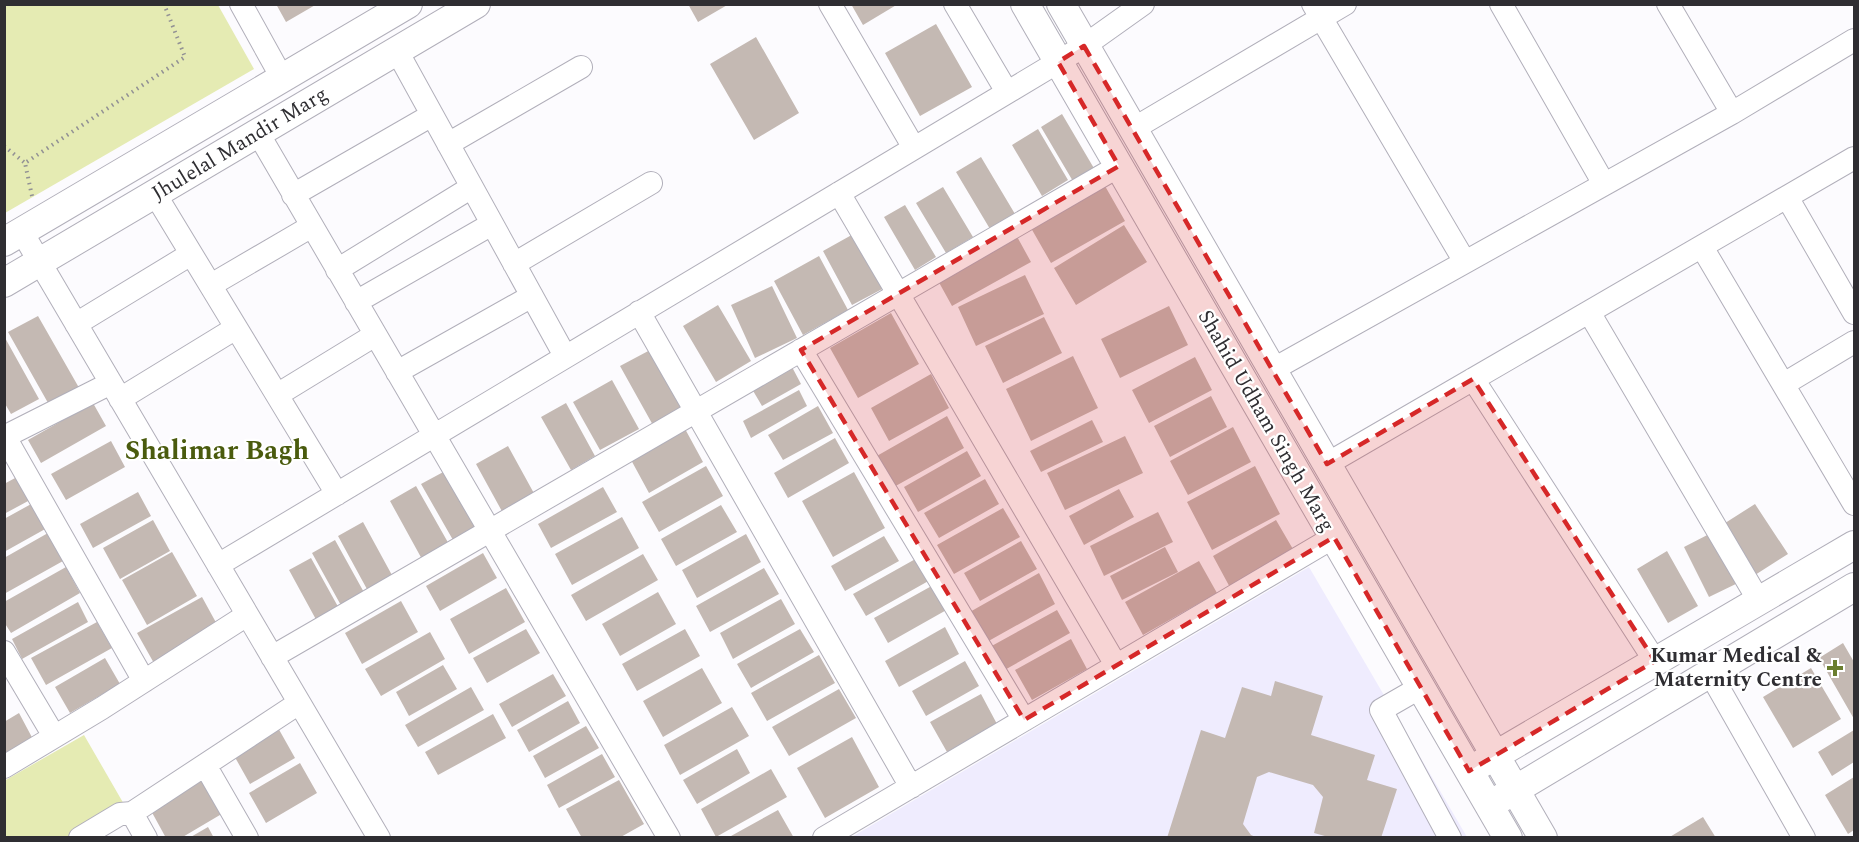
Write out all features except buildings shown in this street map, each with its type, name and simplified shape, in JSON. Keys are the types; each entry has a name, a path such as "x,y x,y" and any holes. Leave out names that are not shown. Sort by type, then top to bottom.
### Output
{"street":[{"path":"241,4 282,78"},
{"name":"Jhulelal Mandir Marg","path":"13,237 408,4"},
{"name":"Jhulelal Mandir Marg","path":"4,283 476,4"},
{"path":"830,4 914,148"},
{"path":"955,4 1007,92"},
{"name":"Shahid Udham Singh Marg","path":"1025,4 1508,837"},
{"name":"Shahid Udham Singh Marg","path":"1060,4 1544,837"},
{"path":"218,565 1058,62 1143,4"},
{"path":"1133,129 1317,12 1345,4"},
{"path":"1502,4 1604,184"},
{"path":"1668,4 1732,113"},
{"path":"1317,12 1465,262"},
{"path":"1272,370 1732,113 1854,40"},
{"path":"397,51 565,356"},
{"path":"448,144 581,68"},
{"path":"294,195 432,115"},
{"path":"258,133 669,837"},
{"path":"1327,464 1854,158"},
{"path":"272,657 1119,166"},
{"path":"514,264 651,183"},
{"path":"337,270 472,186"},
{"path":"839,193 1116,665"},
{"path":"155,194 337,494"},
{"path":"1787,197 1854,313"},
{"path":"356,302 492,224"},
{"path":"211,285 312,226"},
{"path":"13,237 39,262 379,837"},
{"path":"1702,247 1854,504"},
{"path":"76,324 191,254"},
{"path":"397,372 532,296"},
{"path":"639,312 910,786"},
{"path":"1589,312 1759,601"},
{"path":"144,681 5,437 115,391 236,328"},
{"path":"277,395 375,335"},
{"path":"1784,384 1854,342"},
{"path":"801,350 1024,720"},
{"path":"1473,379 1655,662"},
{"path":"824,837 1334,537"},
{"path":"1469,771 1854,545"},
{"path":"1490,805 1854,589"},
{"path":"4,767 247,615"},
{"path":"4,652 54,736"},
{"path":"1710,673 1804,837"},
{"path":"1421,687 1381,710 1450,837"},
{"path":"80,837 120,814 132,813 299,703"},
{"path":"205,765 247,837"},
{"path":"132,813 146,837"}],"path":[{"path":"25,163 185,57 164,4"},
{"path":"4,146 25,163 32,197"}],"highlighted area":[{"path":"1084,46 1327,464 1473,379 1655,661 1469,771 1334,537 1024,720 801,350 1119,166 1058,62"}],"shaded area":[{"path":"1309,567 1467,837 850,838"}],"green space":[{"path":"5,4 218,5 254,69 5,213"},
{"path":"84,735 125,806 72,837 5,837 4,781"}],"place":[{"name":"Kumar Medical & Maternity Centre","path":"1835,668"}],"district":[{"name":"Shalimar Bagh","path":"217,451"}]}
